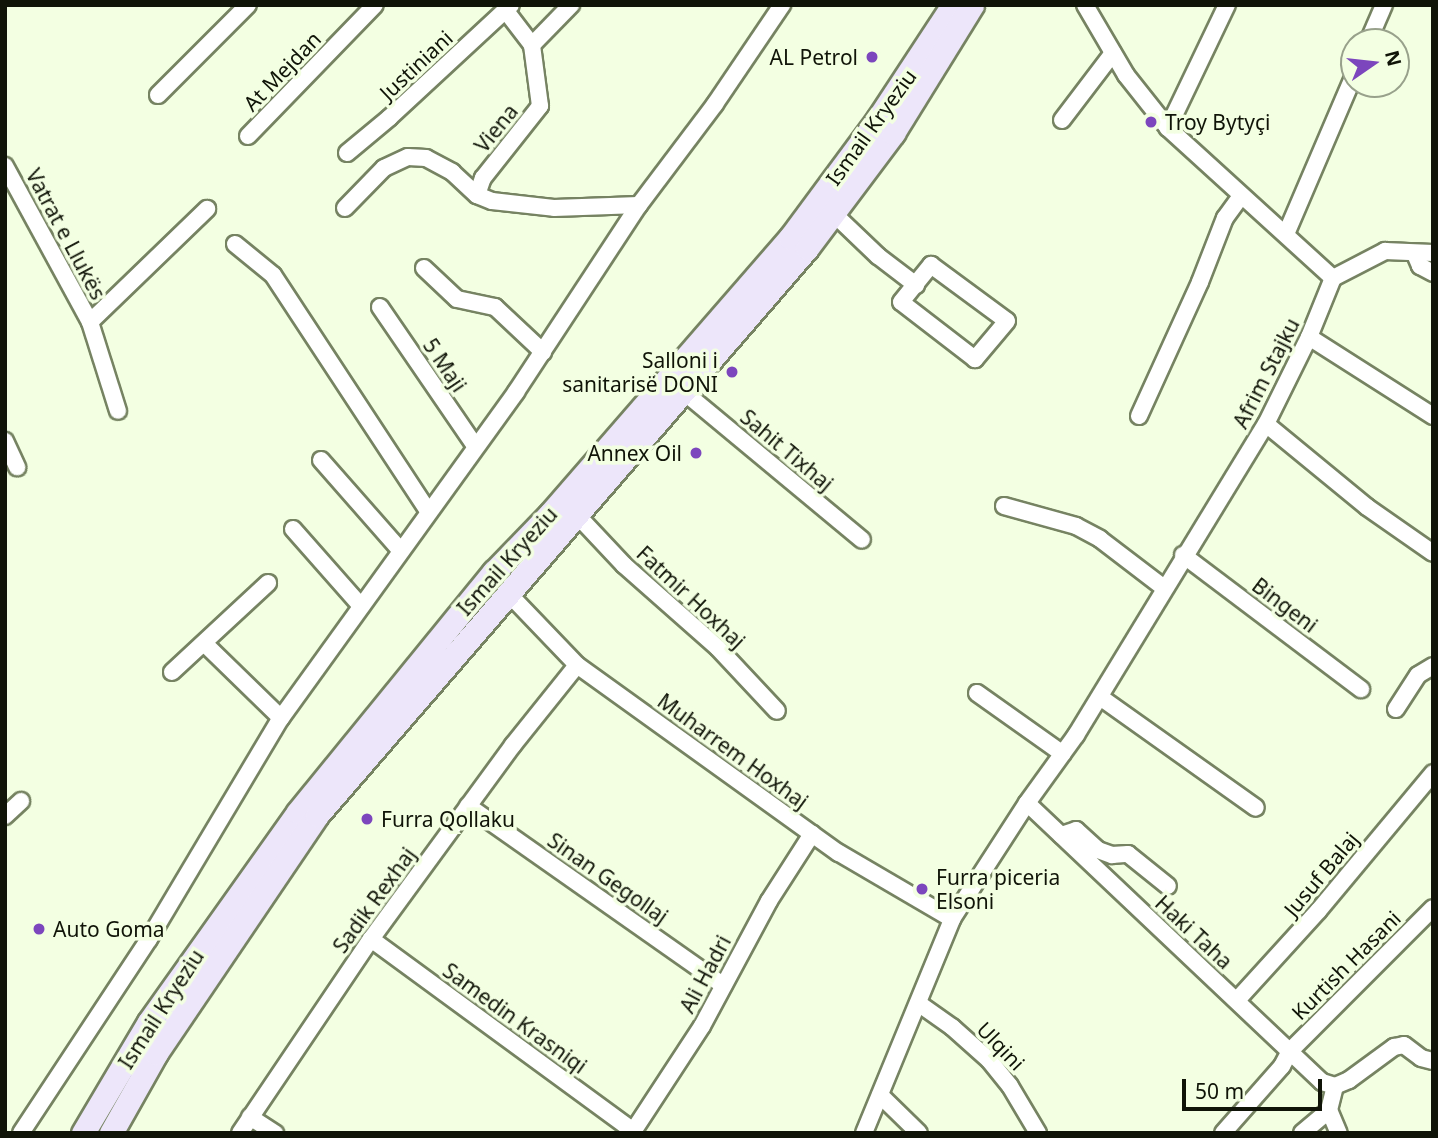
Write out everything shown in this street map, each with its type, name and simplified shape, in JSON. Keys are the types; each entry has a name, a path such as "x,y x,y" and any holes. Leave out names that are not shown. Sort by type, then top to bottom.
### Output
{"main road":[{"name":"Ismail Kryeziu","path":"83,1133 149,1022 298,812 494,572 550,514 790,238 878,119 953,5"},
{"name":"Ismail Kryeziu","path":"111,1133 156,1053 317,815 684,392 834,214 893,133 972,5"}],"street":[{"path":"158,94 248,5"},
{"name":"At Mejdan","path":"248,136 375,5"},
{"path":"532,45 571,5"},
{"path":"21,1133 149,939 281,718 543,352 639,205 715,104 782,5"},
{"path":"1168,128 1227,5"},
{"path":"1374,28 1384,5"},
{"name":"Viena","path":"477,195 482,178 540,106 532,45 509,8"},
{"name":"Justiniani","path":"347,153 509,8"},
{"path":"1094,10 1126,75 1168,128 1240,197 1286,234 1333,278 1385,251 1433,253"},
{"path":"1062,120 1113,53"},
{"path":"1286,234 1344,98"},
{"path":"345,208 384,168 408,157 426,158 452,172 477,195 492,201 554,208 639,205"},
{"name":"Vatrat e Llukës","path":"5,166 90,323 118,411"},
{"path":"1139,416 1225,218 1240,197"},
{"name":"Vatrat e Llukës","path":"90,323 207,209"},
{"path":"834,214 878,256 916,285"},
{"path":"234,244 273,275 428,511"},
{"path":"1415,254 1420,266 1433,273"},
{"path":"931,265 1007,321 975,359 901,302 916,285 931,265"},
{"path":"424,268 457,299 495,307 543,352"},
{"name":"Afrim Stajku","path":"952,919 1100,697 1183,555 1266,424 1309,337 1333,278"},
{"name":"5 Maji","path":"380,307 475,446"},
{"path":"1309,337 1433,416"},
{"name":"Sahit Tixhaj","path":"684,392 862,540"},
{"path":"1266,424 1377,514 1433,554"},
{"path":"5,441 17,467"},
{"path":"321,460 401,551"},
{"path":"1004,506 1076,526 1100,539 1164,588"},
{"name":"Fatmir Hoxhaj","path":"577,515 624,565 718,648 777,711"},
{"path":"293,530 361,606"},
{"name":"Bingeni","path":"1183,555 1361,689"},
{"path":"172,672 268,583"},
{"name":"Muharrem Hoxhaj","path":"509,594 577,665 812,834 952,919"},
{"path":"205,644 281,718"},
{"name":"Sadik Rexhaj","path":"240,1133 371,939 468,806 577,665"},
{"path":"1396,709 1418,675 1433,666"},
{"path":"977,693 1063,754"},
{"path":"1100,697 1256,808"},
{"name":"Jusuf Balaj","path":"1238,999 1320,910 1433,773"},
{"path":"5,816 21,801"},
{"name":"Haki Taha","path":"1027,803 1210,977 1238,999 1322,1082 1335,1086"},
{"name":"Sinan Gegollaj","path":"468,806 723,985"},
{"path":"1060,835 1076,830 1098,850 1112,855 1128,854 1168,886"},
{"name":"Ali Hadri","path":"633,1132 702,1026 769,901 812,834"},
{"name":"Kurtish Hasani","path":"1223,1133 1282,1066 1290,1051 1433,908"},
{"path":"864,1133 952,919"},
{"name":"Samedin Krasniqi","path":"371,939 633,1132"},
{"name":"Ulqini","path":"918,1003 952,1027 989,1060 1010,1086 1038,1133"},
{"path":"1302,1133 1329,1110 1335,1086 1349,1080 1394,1047 1404,1045 1421,1058 1433,1061"},
{"path":"880,1095 919,1133"},
{"path":"1329,1110 1339,1133"},
{"path":"250,1117 275,1133"}],"place":[{"name":"AL Petrol","path":"872,57"},
{"name":"Troy Bytyçi","path":"1151,122"},
{"name":"Salloni i sanitarisë DONI","path":"732,372"},
{"name":"Annex Oil","path":"696,453"},
{"name":"Furra Qollaku","path":"367,819"},
{"name":"Furra piceria Elsoni","path":"922,889"},
{"name":"Auto Goma","path":"39,929"}]}
